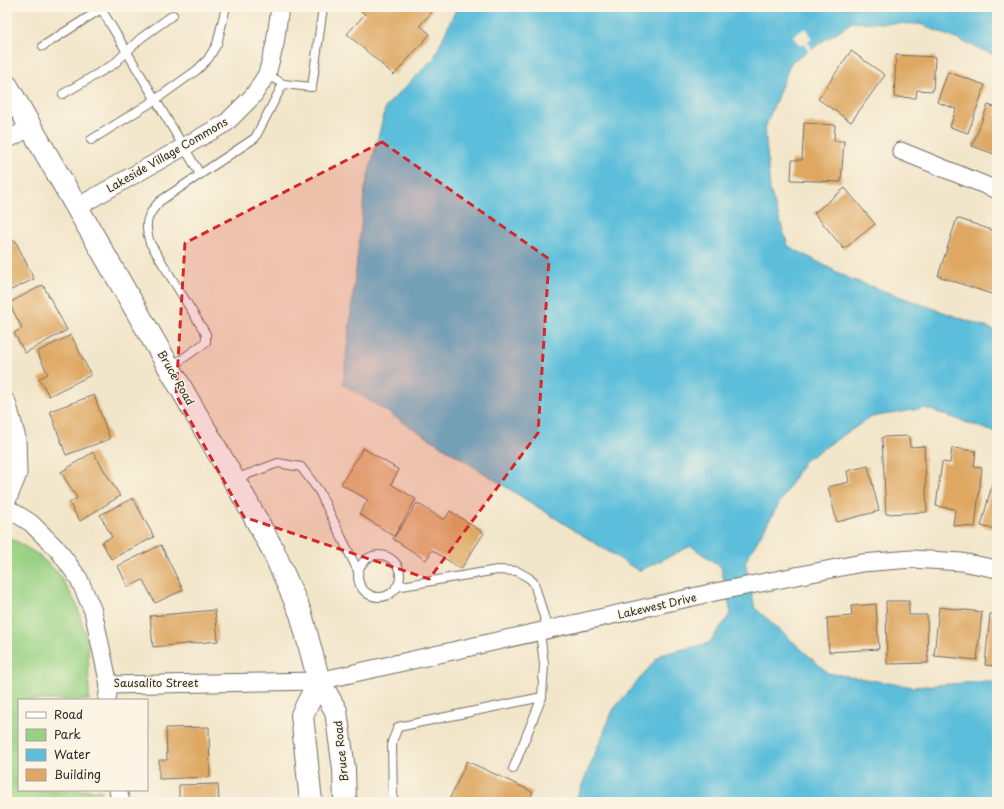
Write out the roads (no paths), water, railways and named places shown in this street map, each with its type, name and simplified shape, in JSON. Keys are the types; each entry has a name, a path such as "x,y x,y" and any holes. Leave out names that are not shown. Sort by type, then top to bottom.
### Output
{"main road":[{"name":"Bruce Road","path":"7,86 273,550 301,614 319,681 336,711 344,769 345,802"},
{"path":"311,802 302,715 319,681"}],"street":[{"name":"Lakeside Village Commons","path":"77,207 226,123 253,96 267,74 275,44 280,7"},
{"path":"7,140 31,127"},
{"path":"901,151 997,190"},
{"path":"7,402 17,438 18,474 7,501"},
{"name":"Sausalito Street","path":"7,508 31,523 58,551 79,579 93,611 108,692 319,681"},
{"name":"Lakewest Drive","path":"319,681 715,592 862,562 912,559 962,562 997,569"},
{"path":"118,791 121,802"}],"lane":[{"path":"91,140 155,100 197,70 208,59 217,44 226,7"},
{"path":"267,74 283,84 312,87 323,7"},
{"path":"43,46 101,8 200,174"},
{"path":"63,94 102,72 127,52 141,38 172,15"},
{"path":"170,368 206,342 206,334 150,243 146,228 150,212 160,201 255,138 283,84"},
{"path":"234,480 278,463 301,467 319,491 358,571 360,584 369,595 384,596 391,593 399,580 399,572 391,559 384,556 371,556 361,565 358,571"},
{"path":"396,587 497,570 517,571 529,578 534,583 544,631 542,697 513,769"},
{"path":"393,802 392,742 398,727 542,697"}],"water":[{"path":"457,7 997,7 997,56 920,24 852,22 791,62 765,128 770,190 788,246 850,279 997,331 997,433 925,408 871,417 804,461 745,562 755,608 828,673 913,687 987,681 997,684 997,802 575,802 613,710 660,655 709,643 731,613 721,567 691,546 639,571 343,384 365,189 386,106 434,58"}]}
